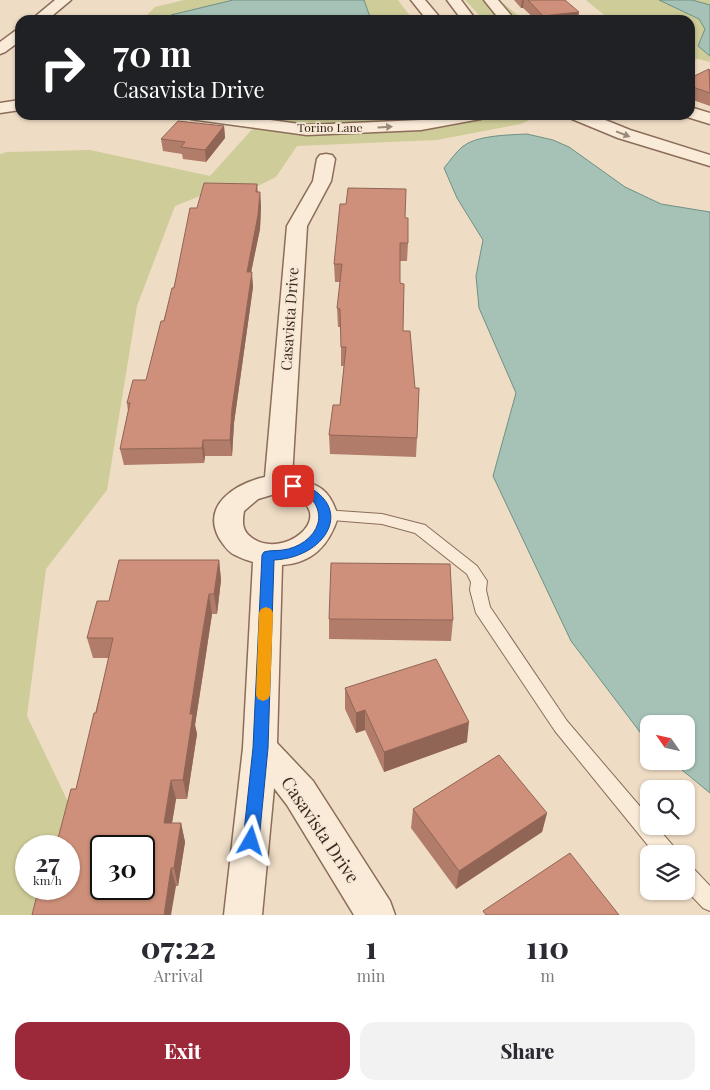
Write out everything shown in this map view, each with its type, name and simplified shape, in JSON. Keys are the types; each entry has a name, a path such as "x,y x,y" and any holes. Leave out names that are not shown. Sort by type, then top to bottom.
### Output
{"street":[{"path":"44,15 64,0"},
{"path":"418,0 431,15"},
{"path":"454,0 465,15"},
{"path":"491,0 504,15"},
{"path":"0,49 15,38"},
{"path":"0,108 15,106"},
{"path":"695,114 710,119"},
{"name":"Torino Lane","path":"229,120 307,130 327,123 346,120"},
{"name":"Torino Lane","path":"327,123 421,125 448,120"},
{"path":"590,120 640,140 710,161"},
{"name":"Casavista Drive","path":"278,484 297,226 322,181 326,159 319,154 316,138 327,123"},
{"path":"647,124 698,140"},
{"path":"278,484 306,490 317,498 323,508 324,515 322,531 313,542 301,550 285,554 268,555 252,552 240,545 230,535 227,523 229,512 242,496 262,486 278,484"},
{"name":"Casavista Drive","path":"243,915 260,748 268,555"},
{"name":"Casavista Drive","path":"260,748 300,793 376,915"}],"lane":[{"path":"324,515 382,519 412,526 420,529 472,570 479,581 478,590 482,609 561,726 660,845"},
{"path":"695,885 710,901"}],"shaded area":[{"path":"184,0 398,0 409,15 147,15 155,7"},
{"path":"233,0 364,0 369,15 171,15"},
{"path":"465,0 499,0 518,15 479,15"},
{"path":"586,0 710,0 710,62 695,59 695,15 604,15"},
{"path":"659,0 692,0 710,5 710,56 698,46 705,29 695,15 691,15"},
{"path":"260,120 529,120 521,124 437,140 297,146 276,177 248,191 200,196 175,206 137,306 107,490 46,569 27,716 90,848 90,900 106,900 112,915 0,915 0,154 7,152 90,150 210,176"},
{"path":"527,134 553,140 569,147 625,187 661,204 710,212 710,793 682,770 695,770 695,715 640,715 640,732 571,641 493,476 516,393 479,308 476,276 483,240 457,198 444,168 459,149 468,143 493,136"}],"building":[{"path":"528,0 565,0 579,12 552,15 542,15"},
{"path":"709,69 710,93 695,88 695,76"},
{"path":"178,121 224,126 205,150 181,147 185,142 161,139"},
{"path":"204,183 257,184 256,192 260,192 258,215 247,272 252,272 232,408 230,440 203,440 202,448 120,449 130,403 127,403 133,380 146,380 161,321 164,321 172,288 174,288 190,208 197,208"},
{"path":"348,188 406,189 405,218 408,218 408,243 400,243 400,283 404,284 403,331 410,331 415,388 419,388 417,438 329,435 333,405 340,405 346,347 341,347 340,309 337,308 342,264 334,264 340,204 346,204"},
{"path":"119,560 219,560 214,594 209,594 200,648 183,780 171,780 164,823 181,823 174,868 171,868 164,915 32,915 36,900 80,900 80,835 59,835 71,789 76,789 113,638 87,638 97,601 109,601"},
{"path":"331,563 450,564 453,620 329,619"},
{"path":"436,659 469,722 384,752 365,710 356,713 345,688"},
{"path":"499,755 547,813 459,871 413,809"},
{"path":"570,853 619,915 486,915 483,911"}],"slow traffic":[{"path":"263,695 266,613"}],"route":[{"path":"251,841 260,748 268,555 285,554 301,550 313,542 322,531 325,520 323,508 317,498 306,490 293,486"}]}
